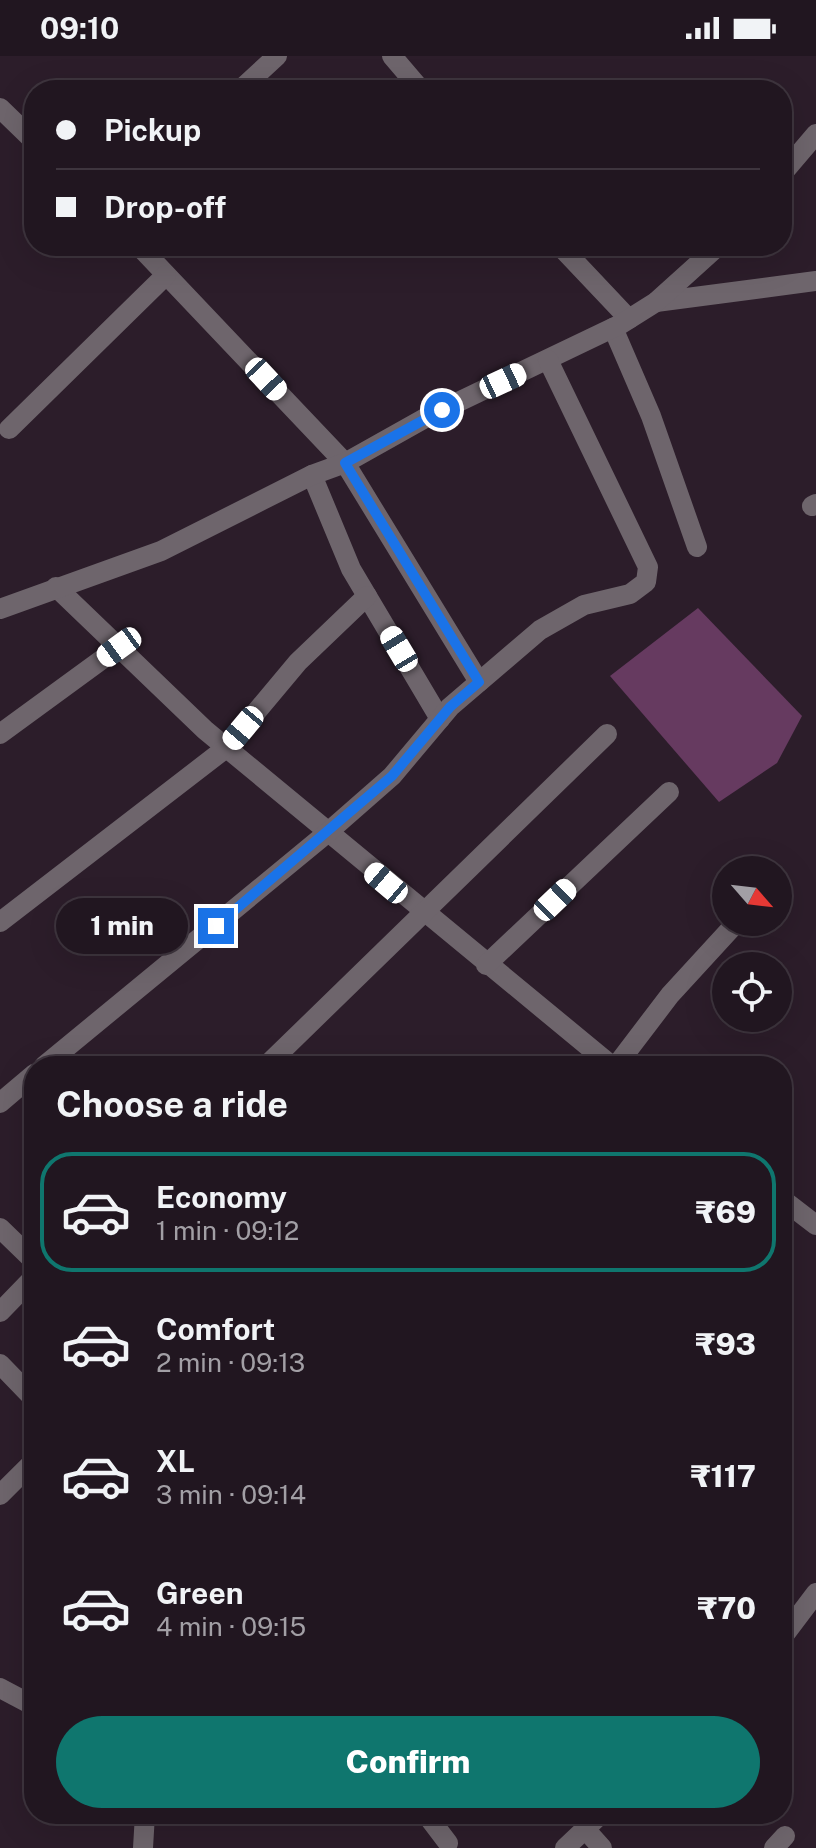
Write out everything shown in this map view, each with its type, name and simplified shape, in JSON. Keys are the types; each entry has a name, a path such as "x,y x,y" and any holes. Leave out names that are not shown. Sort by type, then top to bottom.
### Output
{"street":[{"path":"251,80 277,56"},
{"path":"392,56 412,80"},
{"path":"0,108 24,131"},
{"path":"792,162 816,134"},
{"path":"148,256 345,463 479,682"},
{"path":"568,256 621,324 697,547"},
{"path":"0,609 161,551 312,475 345,463 427,417 621,324 656,302 707,256"},
{"path":"9,429 166,275"},
{"path":"656,302 816,281"},
{"path":"56,1056 392,776 440,719 540,630 584,605 640,589 649,575 548,360"},
{"path":"312,475 342,549 440,719"},
{"path":"56,587 226,748 486,965 601,1056"},
{"path":"0,922 226,748 298,662 367,596"},
{"path":"0,734 119,647"},
{"path":"276,1056 607,734"},
{"path":"486,965 669,792"},
{"path":"622,1056 670,995 724,936"},
{"path":"0,1103 24,1083"},
{"path":"792,1207 816,1225"},
{"path":"0,1228 24,1251"},
{"path":"0,1312 24,1287"},
{"path":"0,1364 24,1389"},
{"path":"0,1495 24,1471"},
{"path":"792,1625 816,1593"},
{"path":"0,1688 24,1696"},
{"path":"143,1848 144,1824"},
{"path":"433,1824 447,1846"},
{"path":"565,1848 590,1824"},
{"path":"585,1829 602,1848"}],"shaded area":[{"path":"698,608 802,716 777,763 719,802 610,676"}],"route":[{"path":"216,926 392,776 450,707 479,682 345,463 442,410"}]}
